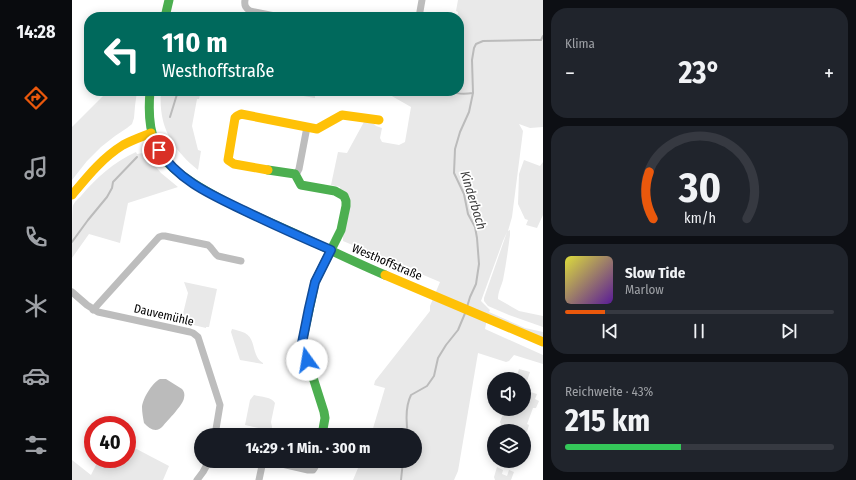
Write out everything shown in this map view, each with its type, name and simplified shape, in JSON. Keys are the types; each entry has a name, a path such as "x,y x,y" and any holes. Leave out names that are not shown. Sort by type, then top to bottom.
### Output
{"street":[{"path":"166,12 169,0"},
{"path":"245,0 244,4 250,12"},
{"path":"420,12 422,0"},
{"name":"Westhoffstraße","path":"149,96 148,106 151,133 155,142 165,159 175,170 189,181 236,207 384,275 480,314 543,342"},
{"path":"295,174 234,164 228,160 236,116 241,114 317,129 342,115 379,120"},
{"path":"295,174 297,173 307,127"},
{"path":"72,195 93,170 112,153 125,144 151,133"},
{"path":"295,174 301,185 335,191 344,196 346,201 341,230 315,282 302,343 324,412 325,418 323,428"},
{"path":"93,310 156,239 162,236 208,245 218,256 241,261"},
{"name":"Dauvemühle","path":"72,292 93,310 104,314 194,333 198,337 220,405 216,428"},
{"path":"197,480 205,468"},
{"path":"259,480 262,468"},
{"path":"299,468 313,470 314,468"}],"shaded area":[{"path":"458,0 543,0 543,127 530,128 519,124 523,131 512,217 508,231 510,230 507,258 498,299 519,311 543,316 543,327 488,306 484,301 507,232 481,301 490,310 489,312 525,328 543,332 543,338 488,314 485,329 543,355 543,364 514,355 509,361 506,362 478,353 458,471 454,480 353,480 358,468 422,468 422,428 373,428 385,388 374,385 375,381 430,311 430,306 440,282 343,241 349,213 340,187 331,185 338,152 347,153 365,120 382,128 380,138 382,142 399,145 405,142 411,107 392,96 464,96 464,12 456,11"},
{"path":"103,96 136,96 132,124 101,147 87,161 72,180 72,127"},
{"path":"161,96 200,96 199,99 197,99 192,126 198,150 201,151 198,170 174,145 165,126"},
{"path":"303,96 315,96 315,98"},
{"path":"136,152 137,154 143,153 146,155 161,173 178,187 128,203 120,243 89,234 72,258 72,215 74,203 106,171"},
{"path":"524,160 540,166 543,162 543,215 537,228 526,225 528,220 525,219 518,204 519,174"},
{"path":"184,282 217,289 209,327 206,328 181,322 188,293"},
{"path":"232,329 243,332 249,336 259,360 263,364 240,360 231,332"},
{"path":"519,369 530,372 518,372"},
{"path":"160,379 166,379 182,389 184,397 178,408 163,426 154,430 144,423 142,407 148,391"},
{"path":"531,392 537,394 535,399 539,401 536,408 533,408 531,413"},
{"path":"254,395 269,398 274,401 275,403 271,422 272,428 258,428 245,425 250,400"},
{"path":"502,416 530,416 527,424 501,424 500,422"},
{"path":"136,449 169,466 163,480 72,480 72,460 91,475 94,468 136,468"},
{"path":"497,468 503,470 502,474 507,476 509,470 514,472 511,480 495,480 494,477"}],"waterway":[{"name":"Kinderbach","path":"467,307 476,284 479,264 477,238 475,227 468,214 464,194 454,173 455,149 460,132 469,112 473,93 472,60 474,48 476,44 483,41 541,40 543,36"},
{"path":"464,94 473,93"},
{"path":"170,117 176,96"},
{"path":"72,242 107,197 112,188 113,182 137,157"},
{"name":"Kinderbach","path":"407,428 406,415 411,395 427,386 434,376 438,358 458,330 466,311"},
{"name":"Kinderbach","path":"401,480 402,468"}],"traffic: fast":[{"path":"166,12 169,0"},
{"path":"150,96 149,109 151,127 156,144 165,160 185,178 234,206 385,275"},
{"path":"268,170 295,174 301,185 335,191 344,196 346,201 341,230 315,282 302,343 324,412 325,418 323,428"}],"traffic: slow":[{"path":"268,170 234,164 228,160 235,118 237,116 241,114 317,129 342,115 379,120"},
{"path":"72,195 95,168 115,150 151,133"},
{"path":"385,275 543,342"}],"route":[{"path":"159,150 175,170 189,181 222,200 331,250 315,282 309,308 302,343 307,360"}]}
